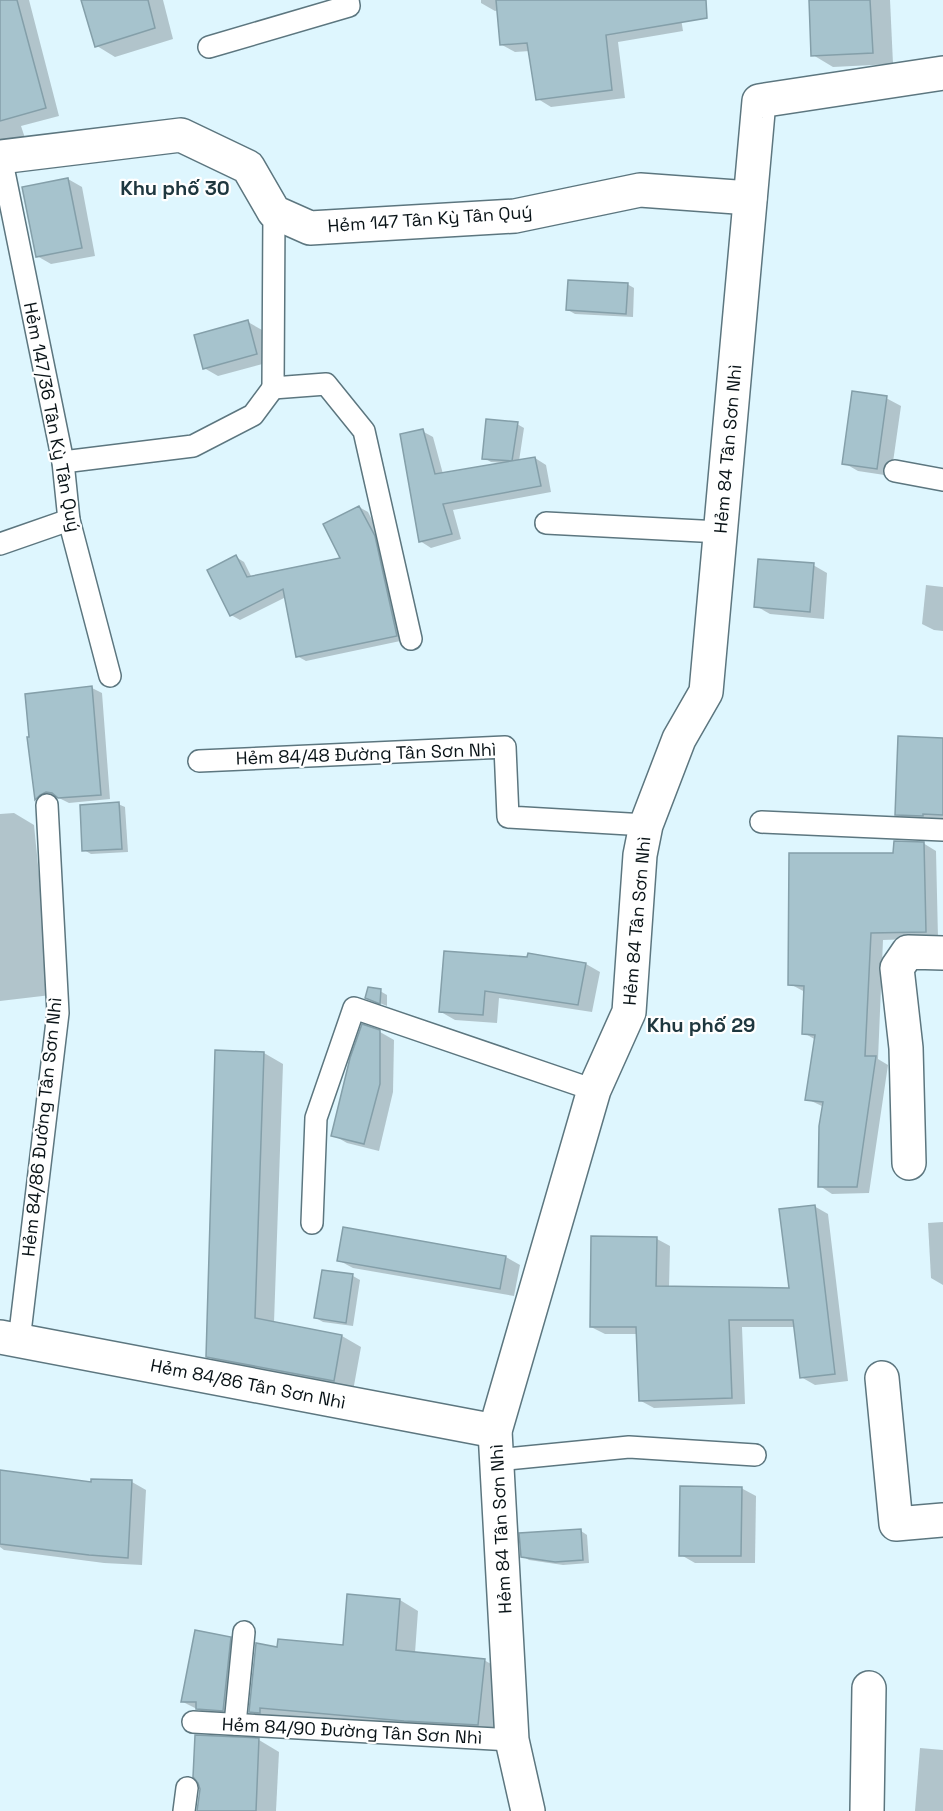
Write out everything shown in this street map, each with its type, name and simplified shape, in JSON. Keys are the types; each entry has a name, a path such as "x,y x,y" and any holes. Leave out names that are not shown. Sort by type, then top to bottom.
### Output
{"street":[{"name":"Hẻm 84 Tân Sơn Nhì","path":"528,1811 512,1740 496,1445 594,1090 629,1012 640,855 646,825 679,739 706,692 759,100 943,73"},
{"path":"0,157 181,135 248,167 274,212"},
{"name":"Hẻm 147 Tân Kỳ Tân Quý","path":"274,212 310,228 515,216 640,190 750,198"},
{"path":"909,1163 906,1048 897,968 908,952 943,953"},
{"name":"Hẻm 84/86 Tân Sơn Nhì","path":"9,1339 496,1445"},
{"path":"882,1378 896,1524 943,1520"},
{"path":"867,1811 869,1688"}],"lane":[{"path":"209,47 349,6 348,0"},
{"name":"Hẻm 147/36 Tân Kỳ Tân Quý","path":"0,157 63,462 69,520 110,676"},
{"path":"63,462 193,446 253,415 273,388 274,212"},
{"path":"273,388 326,384 364,431 411,639"},
{"path":"895,471 943,480"},
{"path":"0,544 69,520"},
{"path":"546,524 720,532"},
{"name":"Hẻm 84/48 Đường Tân Sơn Nhì","path":"199,761 505,747 507,818 646,825"},
{"name":"Hẻm 84/86 Đường Tân Sơn Nhì","path":"9,1339 58,1013 46,805"},
{"path":"761,822 943,830"},
{"path":"312,1223 316,1118 354,1008 594,1090"},
{"path":"496,1445 629,1447 755,1455"},
{"path":"235,1724 244,1632"},
{"name":"Hẻm 84/90 Đường Tân Sơn Nhì","path":"193,1722 512,1740"},
{"path":"184,1811 187,1788"}],"building":[{"path":"0,0 17,0 46,108 0,121"},
{"path":"81,0 148,0 155,28 95,47"},
{"path":"496,0 706,0 707,18 606,35 612,90 536,100 527,43 500,45"},
{"path":"809,0 870,0 873,53 811,56"},
{"path":"68,178 82,248 36,257 22,187"},
{"path":"568,280 628,283 626,314 566,310"},
{"path":"248,320 257,354 203,369 194,335"},
{"path":"852,391 887,396 877,469 842,464"},
{"path":"486,419 518,422 512,461 482,459"},
{"path":"423,429 435,474 535,457 541,486 443,504 452,534 419,542 400,434"},
{"path":"359,506 375,536 397,636 296,657 283,589 230,616 207,570 236,555 247,577 340,558 323,524"},
{"path":"758,559 814,563 810,612 754,607"},
{"path":"92,686 101,795 58,798 46,792 35,800 27,737 29,737 25,694"},
{"path":"898,736 943,738 943,815 895,815"},
{"path":"119,802 122,849 82,851 80,805"},
{"path":"894,841 924,842 926,932 871,933 865,1056 876,1056 857,1187 818,1187 819,1126 823,1102 805,1100 815,1035 802,1034 804,986 788,985 789,853 893,853"},
{"path":"444,951 527,957 528,953 586,963 578,1005 485,991 483,1015 439,1012"},
{"path":"368,987 381,989 380,1004 365,998"},
{"path":"362,1024 380,1030 380,1084 364,1144 331,1136 350,1058"},
{"path":"215,1050 264,1052 255,1318 342,1335 334,1381 206,1357"},
{"path":"815,1205 835,1374 800,1378 793,1320 729,1320 732,1398 639,1401 636,1327 590,1327 591,1236 657,1237 656,1286 789,1288 779,1209"},
{"path":"343,1227 506,1256 500,1289 337,1261"},
{"path":"322,1270 353,1274 346,1323 314,1318"},
{"path":"0,1470 91,1482 91,1479 132,1480 128,1558 0,1544"},
{"path":"680,1486 742,1487 741,1556 679,1556"},
{"path":"581,1529 583,1560 555,1562 521,1557 519,1533"},
{"path":"347,1594 400,1599 396,1650 485,1659 478,1725 260,1708 260,1713 249,1712 256,1643 277,1647 278,1639 343,1645"},
{"path":"195,1630 231,1637 223,1711 196,1709 196,1702 181,1702"},
{"path":"195,1735 259,1738 256,1811 197,1811 200,1789 193,1777"}],"district":[{"name":"Khu phố 30","path":"175,188"},
{"name":"Khu phố 29","path":"701,1025"}]}
